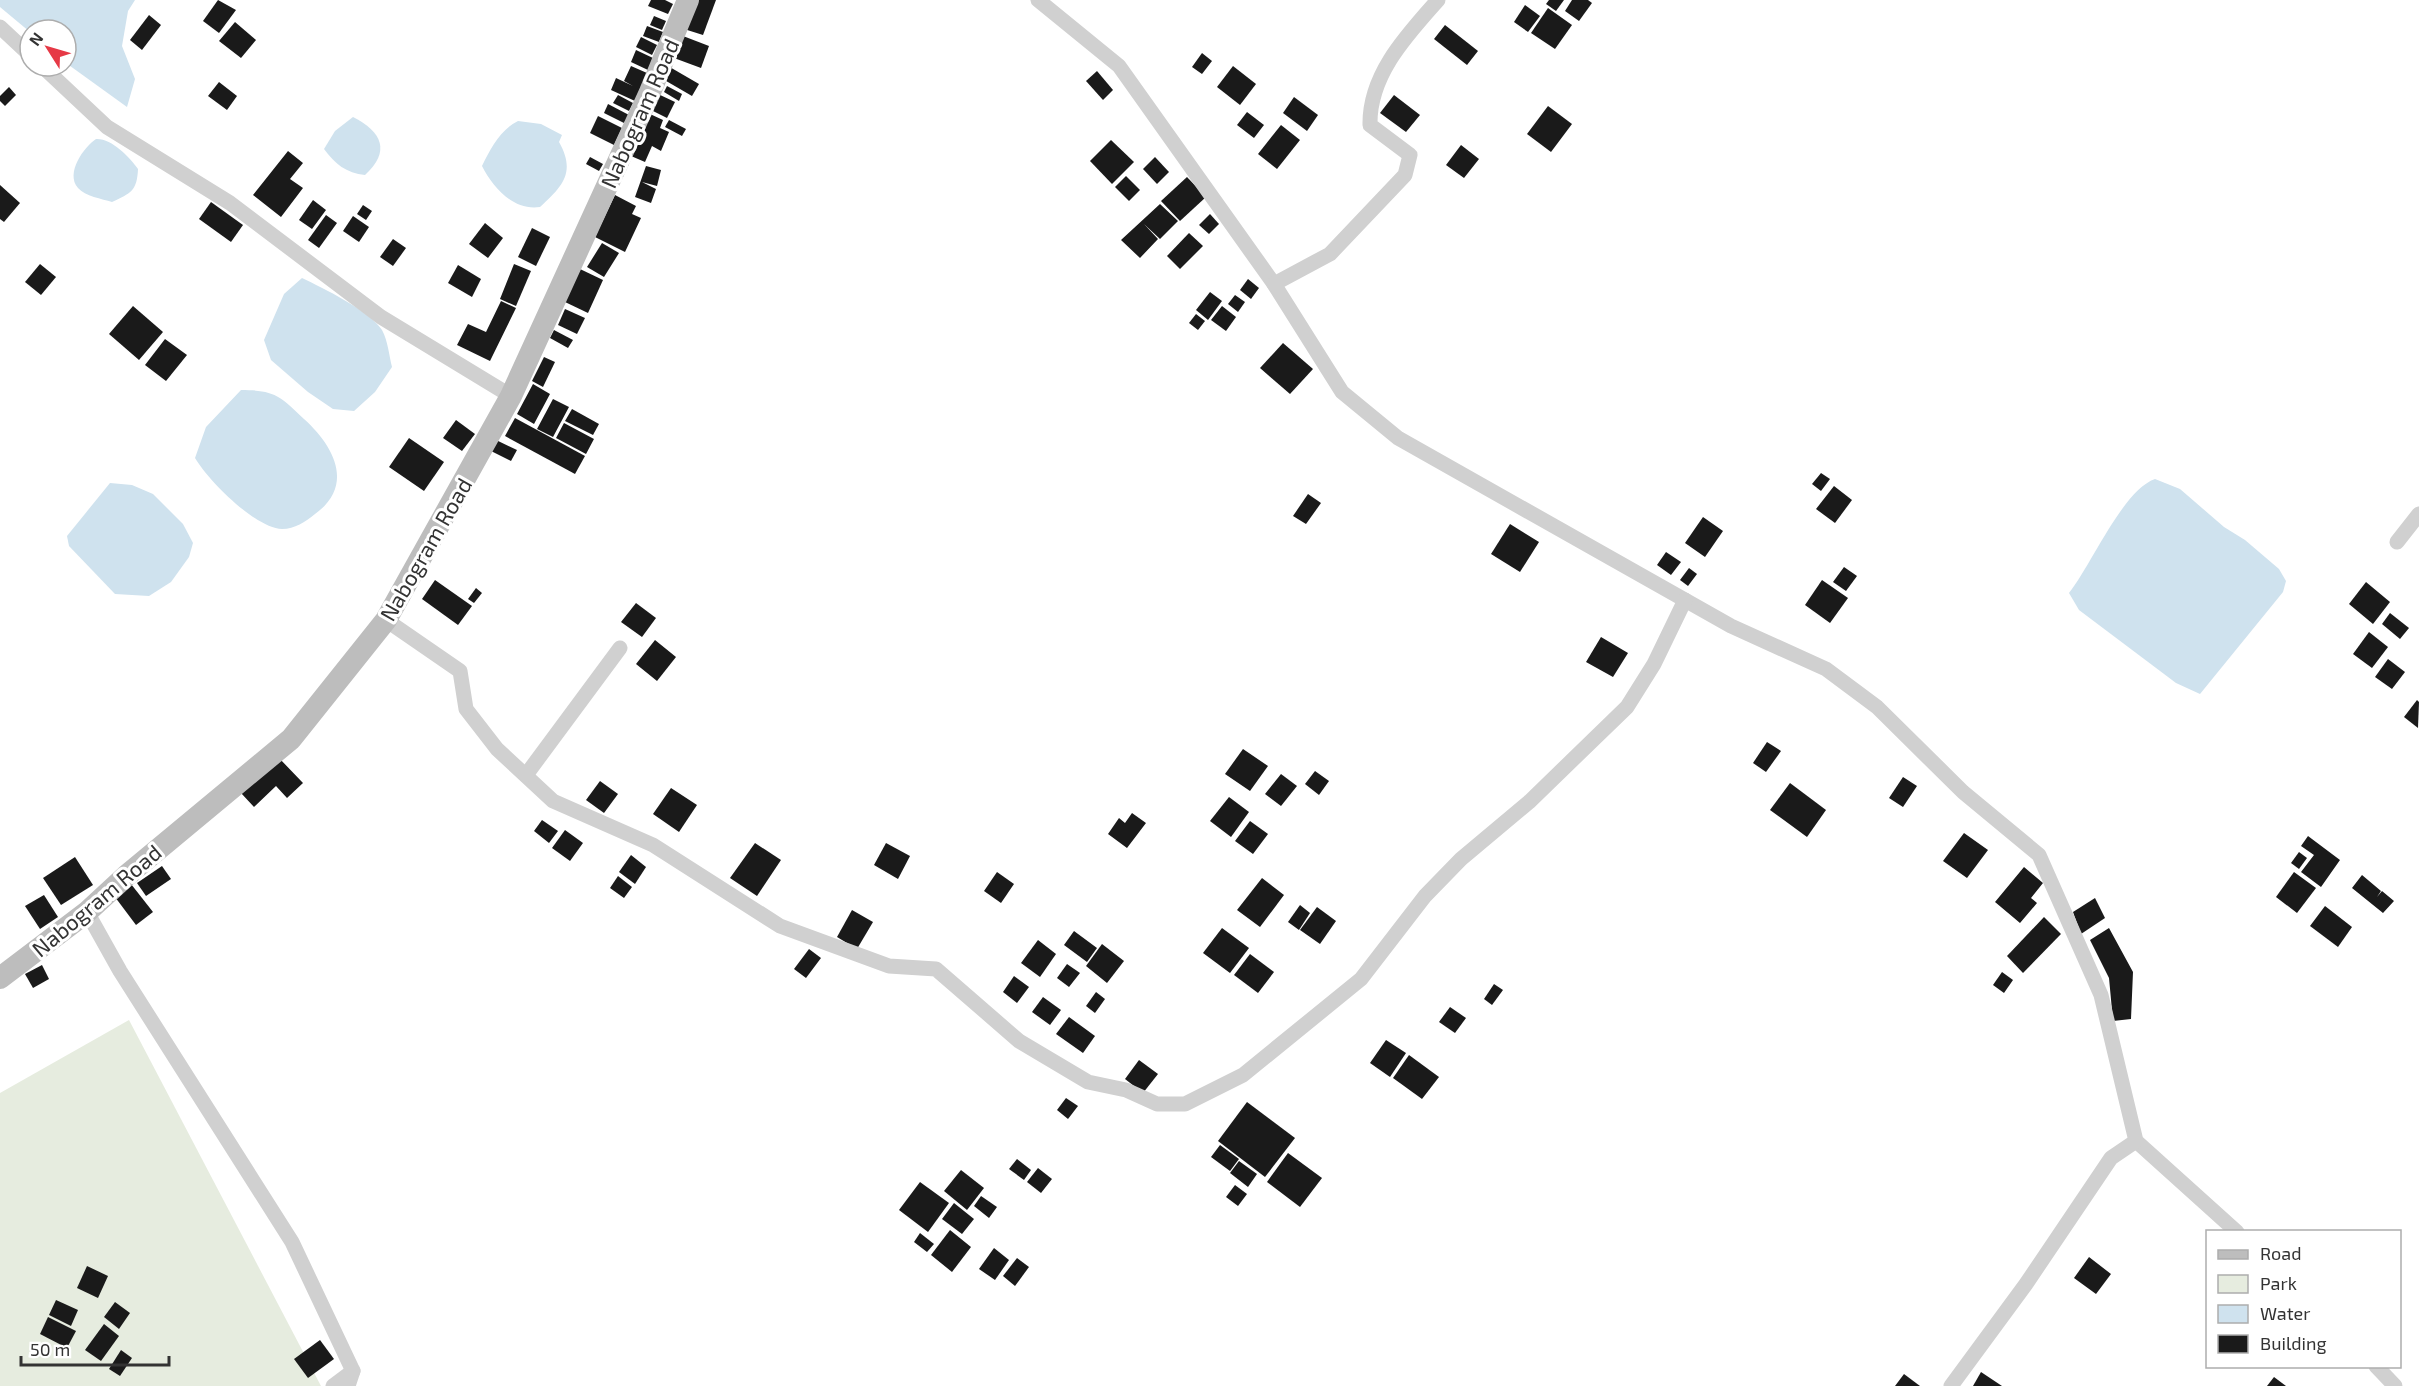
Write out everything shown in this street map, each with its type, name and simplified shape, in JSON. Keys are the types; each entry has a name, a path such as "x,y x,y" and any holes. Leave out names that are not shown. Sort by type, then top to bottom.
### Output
{"main road":[{"name":"Nabogram Road","path":"0,978 87,912 126,876 291,739 386,620 511,396 650,92 688,0"}],"street":[{"path":"1038,0 1119,66 1274,284 1342,392 1398,438 1731,626 1826,669 1877,707 1964,792 2039,855 2101,994 2136,1141 2235,1230"},
{"path":"1274,284 1330,254 1405,175 1410,155 1370,125 1370,110 1386,62 1437,0"},
{"path":"0,27 18,44"},
{"path":"55,78 107,127 230,203 381,317 511,396"},
{"path":"2397,542 2419,514"},
{"path":"386,620 460,671 466,709 497,749 554,801 653,845 780,926 889,966 936,969 1019,1041 1088,1082 1126,1090 1157,1104 1185,1104 1243,1075 1361,979 1425,896 1447,873 1529,802 1627,707 1658,656 1685,600"},
{"path":"526,776 620,648"},
{"path":"87,912 120,971 292,1242 351,1379 333,1386"},
{"path":"1951,1386 2026,1284 2111,1158 2136,1141"},
{"path":"2378,1368 2395,1386"}],"green space":[{"path":"129,1020 321,1386 0,1386 0,1093"}],"water":[{"path":"0,0 135,0 128,11 122,46 135,79 127,107 78,72 78,18 18,18 18,22 0,7"},
{"path":"353,117 371,129 380,143 378,158 365,175 342,167 324,149 335,131"},
{"path":"518,121 541,124 562,135 559,142 567,170 561,185 540,207 530,207 513,202 498,190 482,166 501,134"},
{"path":"96,139 114,145 138,169 132,190 112,202 85,193 78,188 75,182 75,168 78,161 86,148"},
{"path":"302,278 357,308 376,323 384,334 392,367 375,392 354,411 333,409 308,392 271,360 264,340 284,294"},
{"path":"241,390 262,391 282,400 315,430 331,453 336,466 337,478 334,491 327,503 296,526 282,529 259,521 221,490 195,458 206,427"},
{"path":"2155,479 2180,489 2224,527 2245,540 2279,569 2286,581 2283,592 2200,694 2176,683 2079,610 2069,593 2131,497"},
{"path":"110,483 132,485 153,494 183,524 193,543 189,557 171,582 149,596 115,594 69,546 67,536"}],"building":[{"path":"218,0 236,10 219,33 203,21"},
{"path":"651,0 665,0 673,4 668,14 648,6"},
{"path":"695,0 716,0 703,35 684,29"},
{"path":"1549,0 1564,0 1556,11 1546,4"},
{"path":"1572,0 1588,0 1592,3 1579,21 1565,11"},
{"path":"1525,5 1540,16 1528,32 1514,22"},
{"path":"1548,8 1572,25 1555,49 1531,33"},
{"path":"149,15 161,25 142,50 130,40"},
{"path":"654,16 666,21 662,30 650,25"},
{"path":"235,22 256,40 241,58 219,41"},
{"path":"1445,25 1478,51 1467,65 1434,39"},
{"path":"647,26 663,32 659,42 643,36"},
{"path":"683,36 709,46 701,68 674,58"},
{"path":"641,37 657,45 652,55 636,47"},
{"path":"636,50 653,58 648,70 631,62"},
{"path":"1202,53 1212,61 1202,74 1192,67"},
{"path":"631,66 647,73 635,101 611,90 616,78 633,86 624,81"},
{"path":"668,66 699,84 692,96 661,78"},
{"path":"1233,66 1256,84 1240,105 1217,87"},
{"path":"1097,71 1113,90 1103,100 1086,81"},
{"path":"219,82 237,96 227,110 208,96"},
{"path":"667,86 682,94 679,101 664,92"},
{"path":"9,87 16,95 5,106 0,101 0,96"},
{"path":"658,94 675,102 667,118 651,110"},
{"path":"618,95 633,103 629,111 613,103"},
{"path":"1394,95 1420,115 1406,132 1380,113"},
{"path":"1294,97 1318,115 1307,131 1283,113"},
{"path":"608,104 629,115 624,123 604,113"},
{"path":"1548,106 1572,124 1551,152 1527,134"},
{"path":"1247,112 1264,125 1254,138 1237,125"},
{"path":"650,114 663,120 660,128 669,132 661,151 652,146 645,162 631,156"},
{"path":"598,116 622,128 614,145 590,133"},
{"path":"669,120 686,129 682,136 665,127"},
{"path":"1281,125 1300,140 1277,169 1258,154"},
{"path":"1111,140 1134,162 1112,184 1090,161"},
{"path":"1461,145 1479,159 1464,178 1446,165"},
{"path":"288,151 303,163 290,179 303,188 281,217 253,195"},
{"path":"590,157 603,164 599,171 586,164"},
{"path":"1155,157 1169,172 1157,184 1143,169"},
{"path":"646,166 661,170 657,186 642,182 656,189 651,203 635,197"},
{"path":"1126,176 1140,190 1129,201 1115,187"},
{"path":"1187,177 1206,197 1180,221 1161,201"},
{"path":"0,185 20,203 4,222 0,219"},
{"path":"615,195 636,206 632,214 641,218 625,252 595,237"},
{"path":"313,200 326,210 312,229 299,220"},
{"path":"211,202 243,225 231,242 199,219"},
{"path":"1160,204 1178,221 1160,239 1144,224 1158,239 1140,258 1121,240"},
{"path":"363,205 372,211 366,220 357,214"},
{"path":"1210,214 1219,224 1209,234 1199,225"},
{"path":"326,215 337,223 319,248 308,240"},
{"path":"353,216 369,227 359,242 343,231"},
{"path":"485,223 503,238 488,258 469,244"},
{"path":"532,228 550,237 536,266 518,257"},
{"path":"1189,233 1203,246 1180,269 1167,256"},
{"path":"393,239 406,248 393,266 380,257"},
{"path":"602,243 619,253 604,277 587,267"},
{"path":"40,264 56,277 41,295 25,282"},
{"path":"514,264 531,271 516,306 500,299"},
{"path":"458,265 481,279 472,297 448,283"},
{"path":"580,269 603,280 588,313 565,302"},
{"path":"1248,279 1259,288 1251,299 1240,290"},
{"path":"1210,292 1222,301 1208,320 1196,310"},
{"path":"1235,295 1245,302 1238,312 1228,304"},
{"path":"501,301 516,308 490,361 457,345 468,324 486,332"},
{"path":"133,306 163,332 139,360 109,334"},
{"path":"1222,306 1236,317 1226,331 1211,320"},
{"path":"565,309 585,318 577,334 558,325"},
{"path":"1196,314 1205,321 1198,330 1189,323"},
{"path":"554,330 573,340 568,348 550,338"},
{"path":"165,339 187,355 166,381 145,365"},
{"path":"1283,343 1313,369 1290,394 1260,368"},
{"path":"544,357 555,362 543,387 532,381"},
{"path":"533,384 550,394 534,424 517,414"},
{"path":"553,399 569,407 553,437 537,429"},
{"path":"572,409 599,424 593,435 565,421"},
{"path":"515,418 585,456 575,474 505,436"},
{"path":"456,420 475,434 462,451 443,438"},
{"path":"564,423 594,439 586,454 556,438"},
{"path":"409,438 444,462 424,491 389,467"},
{"path":"494,439 517,450 511,461 489,450"},
{"path":"1821,473 1830,479 1821,491 1812,484"},
{"path":"1834,486 1852,500 1835,523 1816,509"},
{"path":"1308,494 1321,503 1306,524 1293,516"},
{"path":"1703,517 1723,531 1705,557 1685,543"},
{"path":"1510,524 1539,542 1520,572 1491,554"},
{"path":"1666,552 1681,562 1671,575 1657,565"},
{"path":"1844,567 1857,576 1846,591 1833,582"},
{"path":"1689,568 1697,574 1688,586 1680,580"},
{"path":"435,580 472,606 458,625 422,599"},
{"path":"1822,580 1848,598 1830,623 1805,605"},
{"path":"2366,582 2390,602 2373,624 2349,604"},
{"path":"476,588 482,593 474,603 468,599"},
{"path":"636,603 656,618 642,637 621,622"},
{"path":"2390,613 2409,628 2400,639 2382,624"},
{"path":"2369,632 2388,647 2372,668 2353,654"},
{"path":"1601,637 1628,653 1613,677 1586,662"},
{"path":"655,640 676,657 657,681 636,664"},
{"path":"2388,659 2405,672 2392,689 2375,677"},
{"path":"2417,700 2419,702 2418,728 2404,717"},
{"path":"1767,742 1781,751 1766,772 1753,763"},
{"path":"1243,749 1268,766 1250,791 1225,774"},
{"path":"279,758 303,783 287,798 276,786 254,807 241,793"},
{"path":"1315,771 1329,781 1319,795 1305,784"},
{"path":"1281,774 1297,786 1281,806 1265,794"},
{"path":"1903,777 1917,786 1903,807 1889,798"},
{"path":"600,781 618,794 604,813 586,800"},
{"path":"1790,783 1826,810 1807,837 1770,810"},
{"path":"671,788 697,805 679,832 653,814"},
{"path":"1229,797 1249,812 1231,837 1210,821"},
{"path":"1132,813 1146,823 1127,848 1108,834 1119,818 1125,823"},
{"path":"542,820 558,831 549,843 534,831"},
{"path":"1250,821 1268,834 1253,854 1235,841"},
{"path":"565,830 583,843 570,861 552,848"},
{"path":"1964,833 1988,850 1967,878 1943,861"},
{"path":"2308,836 2340,860 2321,887 2301,872 2314,855 2301,846"},
{"path":"755,843 781,860 757,896 730,878"},
{"path":"886,843 910,856 898,879 874,865"},
{"path":"2299,852 2307,858 2299,869 2291,863"},
{"path":"631,855 646,867 635,884 619,872"},
{"path":"75,857 93,885 61,905 43,878"},
{"path":"162,866 171,879 146,896 137,883"},
{"path":"2024,867 2043,883 2031,898 2037,903 2020,923 1995,902"},
{"path":"997,872 1014,884 1001,903 984,891"},
{"path":"2294,872 2316,888 2297,913 2276,897"},
{"path":"2362,875 2381,891 2377,897 2382,891 2394,901 2383,913 2352,888"},
{"path":"618,876 632,887 624,898 610,888"},
{"path":"1262,878 1284,895 1260,927 1237,910"},
{"path":"131,884 153,912 136,925 115,897"},
{"path":"44,895 58,917 40,929 25,906"},
{"path":"2095,898 2105,918 2081,934 2073,912"},
{"path":"1300,905 1310,913 1299,930 1288,922"},
{"path":"2325,906 2352,927 2338,947 2310,926"},
{"path":"1317,907 1336,921 1320,944 1300,930"},
{"path":"852,910 873,922 857,949 837,937"},
{"path":"2044,917 2061,934 2023,973 2007,956"},
{"path":"1222,928 1249,948 1230,973 1203,953"},
{"path":"2109,928 2133,972 2131,1019 2113,1021 2109,978 2090,940"},
{"path":"1074,931 1097,948 1087,962 1064,945"},
{"path":"1038,940 1056,954 1040,977 1021,963"},
{"path":"1102,944 1124,961 1107,983 1086,966"},
{"path":"809,949 821,958 806,978 794,969"},
{"path":"1250,954 1274,972 1258,993 1234,975"},
{"path":"1067,964 1080,973 1069,987 1057,978"},
{"path":"42,965 49,979 33,988 25,974"},
{"path":"2002,972 2013,980 2004,993 1993,985"},
{"path":"1014,976 1029,987 1017,1003 1003,992"},
{"path":"1494,984 1503,990 1492,1005 1484,999"},
{"path":"1096,992 1105,999 1095,1013 1086,1006"},
{"path":"1043,997 1061,1010 1050,1025 1032,1012"},
{"path":"1450,1007 1466,1018 1455,1033 1439,1022"},
{"path":"1069,1017 1095,1036 1083,1053 1056,1034"},
{"path":"1386,1040 1406,1053 1390,1077 1370,1063"},
{"path":"1409,1055 1439,1077 1422,1099 1393,1078"},
{"path":"1139,1060 1158,1074 1143,1093 1125,1079"},
{"path":"1066,1098 1078,1106 1068,1119 1057,1110"},
{"path":"1247,1102 1295,1138 1265,1177 1218,1141"},
{"path":"1220,1145 1239,1159 1230,1171 1211,1157"},
{"path":"1288,1153 1322,1178 1300,1207 1267,1182"},
{"path":"1017,1159 1031,1170 1024,1180 1009,1169"},
{"path":"1239,1161 1257,1174 1248,1187 1230,1173"},
{"path":"1038,1168 1052,1179 1041,1193 1027,1182"},
{"path":"961,1170 984,1188 967,1210 944,1191"},
{"path":"920,1182 949,1203 928,1232 899,1210"},
{"path":"1235,1185 1247,1194 1238,1206 1226,1197"},
{"path":"981,1196 997,1207 989,1218 974,1206"},
{"path":"954,1203 974,1219 962,1234 942,1219"},
{"path":"950,1230 971,1247 952,1272 931,1255"},
{"path":"920,1233 934,1244 927,1252 914,1242"},
{"path":"994,1248 1009,1260 995,1280 979,1269"},
{"path":"2089,1257 2111,1274 2096,1294 2074,1278"},
{"path":"1017,1258 1029,1267 1015,1286 1003,1276"},
{"path":"87,1266 108,1276 98,1298 77,1288"},
{"path":"56,1300 78,1310 71,1326 49,1315"},
{"path":"115,1302 130,1313 119,1329 104,1317"},
{"path":"48,1317 76,1331 67,1348 40,1334"},
{"path":"104,1324 119,1336 101,1361 85,1350"},
{"path":"320,1340 334,1359 308,1378 294,1359"},
{"path":"121,1350 132,1358 120,1376 109,1369"},
{"path":"1981,1372 2002,1386 1973,1386"},
{"path":"1904,1374 1920,1386 1895,1386"},
{"path":"2274,1377 2286,1386 2267,1386"}]}
